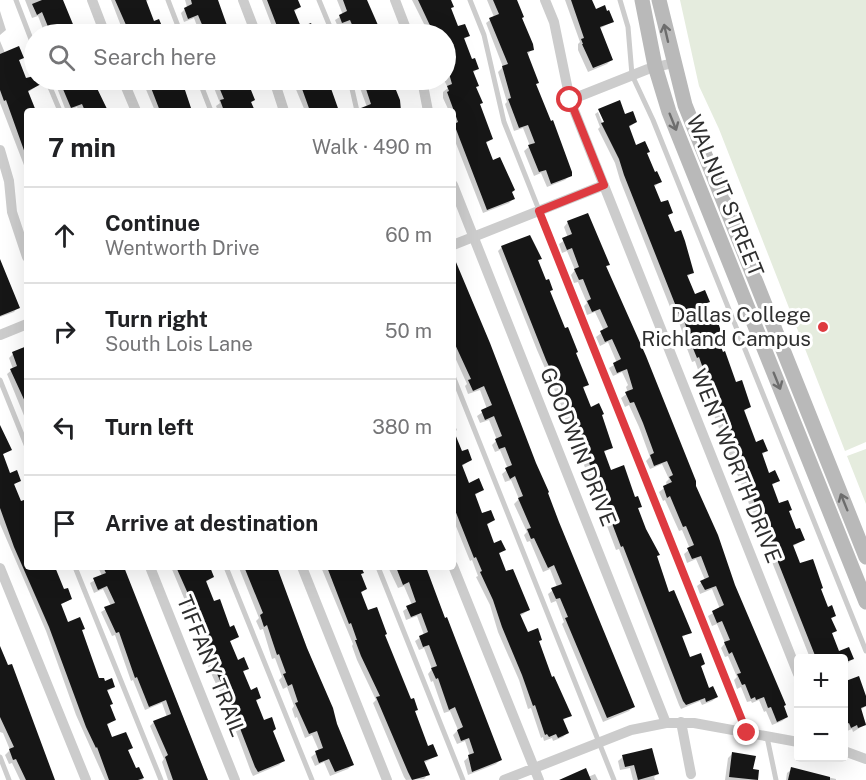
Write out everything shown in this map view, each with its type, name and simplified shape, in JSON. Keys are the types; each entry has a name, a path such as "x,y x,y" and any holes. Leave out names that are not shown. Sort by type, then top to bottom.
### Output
{"main road":[{"name":"WALNUT STREET","path":"642,0 655,66 669,112 865,596"},
{"name":"WALNUT STREET","path":"659,0 685,105 863,544 866,557"}],"street":[{"path":"92,0 101,24"},
{"path":"243,0 252,24"},
{"path":"395,0 404,24"},
{"name":"WENTWORTH DRIVE","path":"545,0 554,22 570,100 794,664"},
{"path":"570,100 655,66 673,63"},
{"path":"127,90 135,108"},
{"path":"277,90 283,108"},
{"path":"424,90 427,108"},
{"path":"0,150 9,181 12,212 24,247"},
{"path":"456,244 604,185"},
{"name":"GOODWIN DRIVE","path":"456,193 666,723"},
{"path":"0,335 24,325"},
{"path":"0,568 86,780"},
{"name":"TIFFANY TRAIL","path":"151,570 235,780"},
{"path":"303,570 387,780"},
{"path":"455,570 538,780"},
{"path":"681,722 691,774"},
{"path":"504,780 631,730 666,723 681,722 794,741"},
{"path":"848,752 866,749"},
{"path":"848,752 866,759"}],"lane":[{"path":"16,0 25,24"},
{"path":"168,0 178,24"},
{"path":"319,0 329,24"},
{"path":"470,0 484,35 504,122 747,733"},
{"path":"620,0 628,27 632,75 653,120 866,651"},
{"path":"51,90 59,108"},
{"path":"203,90 210,108"},
{"path":"352,90 356,108"},
{"path":"0,380 24,440"},
{"path":"456,383 614,780"},
{"path":"76,570 160,780"},
{"path":"227,570 312,780"},
{"path":"379,570 464,780"},
{"path":"767,737 776,780"},
{"path":"0,757 9,780"}],"shaded area":[{"name":"Dallas College Richland Campus","path":"680,0 866,0 866,442 845,451 719,129 699,86"},
{"path":"866,449 866,504 847,456"}],"building":[{"path":"42,0 63,0 73,24 47,24 42,12 37,15 32,4"},
{"path":"115,0 146,0 154,21 159,19 161,24 126,24"},
{"path":"191,0 218,0 226,24 202,24 198,15 188,19 184,8 192,4"},
{"path":"267,0 298,0 301,7 294,10 300,24 276,24"},
{"path":"343,0 367,0 378,24 352,24 350,20 342,23 339,15 347,11"},
{"path":"418,0 451,0 454,7 451,8 458,26 465,24 470,36 464,38 472,59 475,58 479,69 473,71 479,86 476,87 493,139 486,142 493,160 500,157 515,190 512,192 515,199 487,210 456,129 458,122 456,108 453,108 447,92 456,90 456,24 429,24"},
{"path":"493,0 517,0 533,44 534,50 527,52 539,83 536,84 551,121 553,120 572,172 572,176 551,184 546,170 539,172 528,145 535,143 528,125 519,128 508,99 511,98 502,66 508,64 489,18 499,14"},
{"path":"571,0 592,0 596,9 605,5 607,11 609,10 614,22 600,27 613,60 593,68 582,44 581,39 584,38"},
{"path":"19,46 24,58 19,60 24,73 24,90 30,90 28,91 35,108 24,108 24,150 6,100 4,101 0,90 0,54"},
{"path":"63,90 98,90 107,108 84,108 82,104 71,108"},
{"path":"152,90 185,90 191,108 159,108"},
{"path":"220,90 251,90 255,100 251,102 254,108 223,108 220,100 224,99"},
{"path":"302,90 332,90 338,108 309,108"},
{"path":"366,90 396,90 401,108 361,108 371,104"},
{"path":"620,100 625,114 633,111 637,122 629,126 636,145 645,141 650,152 647,153 662,182 654,185 661,202 668,200 673,213 668,215 675,232 681,230 685,241 694,273 687,275 695,294 705,290 710,302 698,306 705,324 717,320 721,331 716,333 723,352 725,351 736,382 742,380 751,407 744,410 756,442 763,439 768,451 762,453 769,473 775,470 780,481 772,484 779,503 788,500 792,510 789,511 796,529 800,528 805,540 793,545 800,563 813,559 828,607 832,605 836,616 831,618 837,631 832,633 839,651 849,647 854,659 848,661 848,654 814,654 699,357 697,358 685,329 687,329 681,313 679,314 619,159 601,123 604,122 598,109"},
{"path":"588,213 610,265 606,266 646,356 696,486 718,535 735,585 786,705 784,706 788,717 777,722 764,697 751,699 745,684 742,685 737,674 741,673 732,652 729,654 724,642 730,640 722,621 717,623 712,611 724,605 716,586 705,590 700,581 709,577 701,556 692,559 687,548 694,545 686,526 683,527 670,496 667,498 663,486 672,482 669,477 673,475 667,461 654,466 650,455 654,453 643,423 634,402 630,403 625,392 633,389 627,369 617,373 613,363 621,359 612,339 605,342 600,331 608,327 600,309 592,312 587,301 591,299 583,279 579,280 574,269 579,267 572,248 567,250 562,238 572,234 567,221"},
{"path":"530,235 542,259 538,260 546,280 549,279 553,290 550,291 565,328 568,327 578,352 576,353 589,385 583,387 591,407 599,403 604,414 602,415 613,448 604,451 611,470 624,465 635,497 638,496 642,507 638,508 646,529 660,555 657,556 669,592 674,590 692,633 682,636 690,657 701,653 705,664 701,666 709,688 713,686 718,697 706,702 705,698 686,705 683,701 623,546 621,547 569,416 569,409 546,360 501,246"},
{"path":"0,259 20,308 0,316"},
{"path":"456,262 635,707 607,718 565,618 568,617 560,598 556,599 551,588 562,584 554,565 548,568 534,538 531,539 527,529 531,528 518,498 523,496 515,476 510,479 505,468 512,465 505,447 499,449 495,439 502,436 494,416 485,420 481,410 492,405 484,386 473,391 468,380 471,379 456,346"},
{"path":"24,347 24,399 10,369 17,366 12,352"},
{"path":"0,425 12,450 3,454 10,473 17,470 21,481 14,484 21,501 24,500 24,570 0,508"},
{"path":"456,436 462,451 468,449 472,460 462,465 469,483 479,478 484,490 475,494 482,513 491,510 495,520 487,524 494,543 501,540 506,550 499,553 506,571 513,569 530,610 520,614 528,632 538,628 542,640 539,641 552,677 554,676 572,716 563,719 569,733 558,738 556,734 549,737 545,735 535,705 533,706 480,572 482,571 476,557 474,558 456,513"},
{"path":"24,570 56,570 64,589 68,588 72,599 61,604 68,622 80,617 85,629 82,630 99,678 104,678 105,681 112,678 115,687 107,690 116,720 107,724 112,737 126,732 133,748 128,750 136,768 139,767 144,778 109,780 97,747 86,727 49,627"},
{"path":"104,570 125,570 208,780 173,780 165,757 168,755 153,721 171,714 166,700 149,707 137,677 135,678 119,632 116,633 104,607 115,603 107,586 98,590 93,578 106,573"},
{"path":"177,570 211,570 214,577 206,581 214,601 220,599 230,627 234,625 239,637 230,641 238,660 244,657 249,669 243,671 251,690 257,687 261,698 256,700 264,720 272,717 276,729 273,731 285,761 258,772 255,767 209,656 193,605"},
{"path":"245,570 278,570 354,765 335,772 329,759 319,763 315,751 323,748 317,731 309,734 295,703 298,702 292,684 288,686 279,654 277,655 267,625 264,627 260,615 263,613"},
{"path":"328,570 362,570 364,573 361,574 367,589 361,592 368,610 377,607 387,634 385,635 411,699 414,698 418,710 415,711 428,746 433,744 438,756 424,761 430,775 412,780 376,697 380,696 361,656 351,623 349,624"},
{"path":"397,570 427,570 502,760 472,772 468,755 474,753 469,738 461,741 457,730 463,727 455,707 449,710 438,678 436,679 431,668 437,666 429,645 423,647 419,636 428,632 421,613 411,617 406,606 416,602 409,582 403,585"},
{"path":"0,646 8,665 12,664 55,780 26,780 16,759 13,760 9,749 14,747 0,717"},
{"path":"859,676 866,696 866,706 861,708 866,725 858,728 857,725 851,728 848,724 848,680"},
{"path":"652,748 659,774 638,780 634,765 625,767 622,755"},
{"path":"732,752 756,756 753,769 759,770 758,780 729,777"},
{"path":"791,767 830,777 830,780 788,780"},
{"path":"586,768 591,780 559,780"}],"place":[{"name":"Dallas College Richland Campus","path":"823,327"}],"route":[{"path":"570,100 604,185 539,211 747,733"}]}
